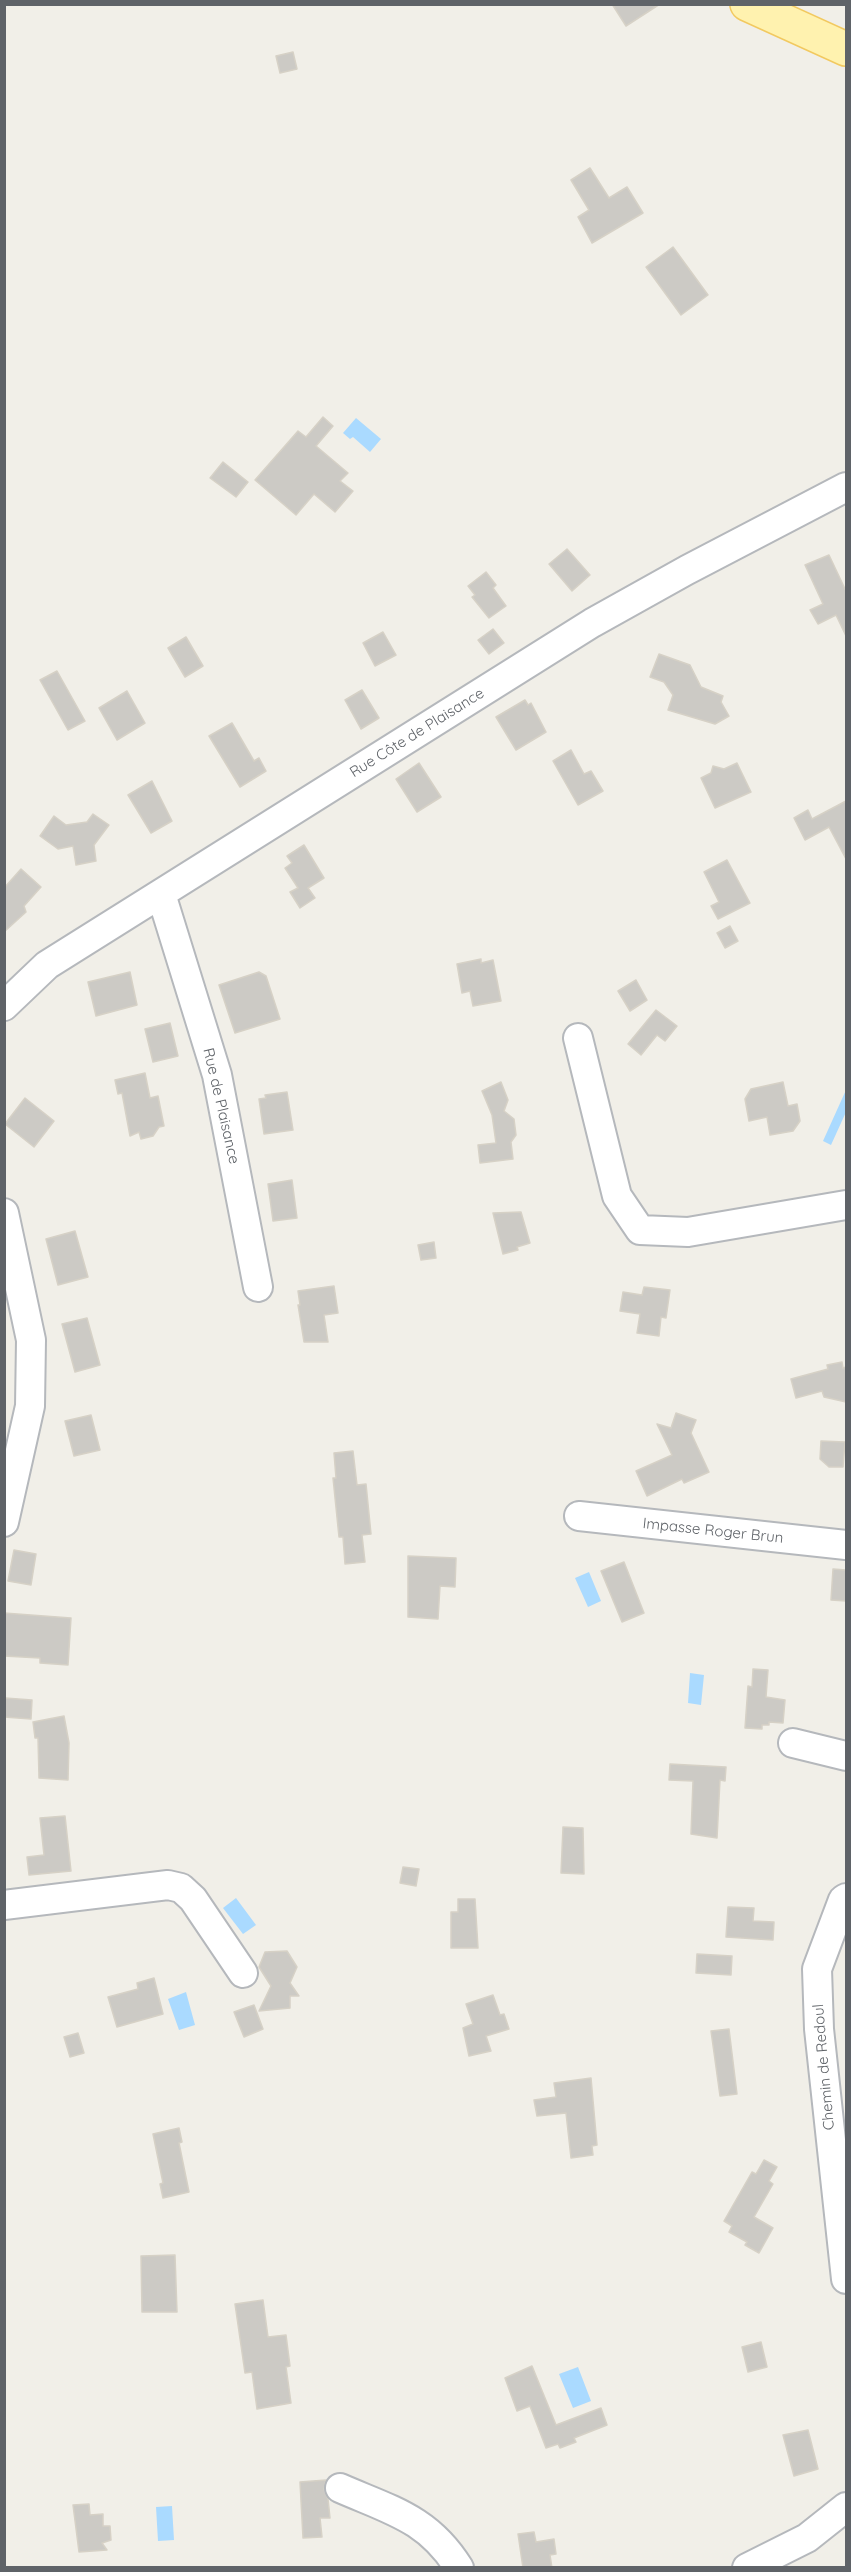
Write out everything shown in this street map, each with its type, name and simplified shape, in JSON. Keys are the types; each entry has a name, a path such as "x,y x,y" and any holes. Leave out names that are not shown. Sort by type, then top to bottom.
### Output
{"main road":[{"path":"747,4 846,49"}],"street":[{"name":"Rue Côte de Plaisance","path":"4,1006 47,965 592,623 687,570 846,487"},
{"name":"Rue de Plaisance","path":"161,894 217,1076 258,1287"},
{"path":"578,1038 617,1196 640,1230 688,1232 846,1204"},
{"path":"4,1213 31,1340 30,1406 4,1522"},
{"name":"Impasse Roger Brun","path":"579,1516 846,1545"},
{"path":"793,1743 846,1755"},
{"path":"4,1905 168,1885 181,1888 193,1899 243,1973"},
{"name":"Chemin de Redoul","path":"846,1898 843,1900 817,1969 819,2029 846,2278"},
{"path":"340,2488 402,2513 430,2532 459,2568"},
{"path":"747,2568 807,2538 846,2507"}],"water":[{"path":"356,418 381,439 370,452 353,437 350,439 343,433"},
{"path":"846,1090 846,1112 831,1145 823,1141"},
{"path":"589,1572 601,1601 588,1607 575,1578"},
{"path":"690,1673 704,1675 701,1705 688,1703"},
{"path":"236,1898 256,1925 243,1934 223,1908"},
{"path":"186,1992 195,2025 179,2030 168,1999"},
{"path":"578,2367 591,2401 573,2408 559,2374"},
{"path":"172,2506 174,2540 158,2541 156,2507"}],"building":[{"path":"612,4 660,4 626,26"},
{"path":"293,52 297,69 280,73 276,56"},
{"path":"590,168 609,198 627,187 643,213 592,243 578,217 589,210 571,180"},
{"path":"673,247 708,295 681,315 646,267"},
{"path":"323,417 333,426 316,446 348,473 340,481 353,491 335,512 314,494 296,515 255,480 298,431 306,437"},
{"path":"223,462 248,482 236,497 210,478"},
{"path":"567,549 590,575 572,591 549,564"},
{"path":"829,555 846,591 846,636 836,615 818,624 810,610 823,604 805,565"},
{"path":"486,572 496,585 493,588 506,606 489,618 472,597 475,595 468,586"},
{"path":"493,629 504,643 489,654 478,640"},
{"path":"383,632 396,655 375,666 363,643"},
{"path":"186,637 203,666 185,677 168,648"},
{"path":"659,654 690,665 701,687 723,696 721,702 729,716 715,724 668,710 673,695 664,682 650,677"},
{"path":"57,671 85,721 68,730 40,680"},
{"path":"362,690 379,718 361,729 345,700"},
{"path":"127,691 145,723 117,740 99,708"},
{"path":"525,700 528,705 531,703 546,732 516,750 496,717"},
{"path":"232,723 254,761 259,758 266,771 240,787 209,736"},
{"path":"571,750 584,774 591,771 603,791 578,805 553,761"},
{"path":"419,763 441,797 417,812 396,779"},
{"path":"737,763 751,792 715,808 701,778 711,773 713,766 724,769"},
{"path":"152,781 172,821 151,833 128,795"},
{"path":"846,801 846,859 829,827 805,840 794,818 808,810 812,819"},
{"path":"93,814 109,825 94,845 96,861 76,865 73,846 58,849 40,836 54,816 66,825 87,822"},
{"path":"304,845 324,878 308,888 315,898 300,908 290,892 298,888 285,868 292,863 287,856"},
{"path":"727,860 750,903 718,919 711,906 719,902 704,872"},
{"path":"21,869 41,887 24,906 26,912 4,932 4,888"},
{"path":"730,926 738,941 725,948 717,933"},
{"path":"481,959 481,963 493,960 501,1001 473,1006 470,991 462,993 457,964"},
{"path":"130,972 137,1005 96,1016 88,982"},
{"path":"259,972 266,976 280,1019 235,1033 219,985"},
{"path":"636,980 647,1000 630,1011 618,991"},
{"path":"656,1010 677,1026 665,1041 657,1035 641,1055 628,1044"},
{"path":"170,1023 178,1056 153,1062 145,1029"},
{"path":"145,1073 150,1098 158,1096 164,1126 159,1127 153,1136 141,1139 139,1132 130,1136 122,1093 118,1094 115,1080"},
{"path":"501,1082 508,1100 504,1111 514,1119 516,1135 511,1142 513,1159 480,1163 478,1145 496,1143 492,1115 482,1091"},
{"path":"783,1082 788,1106 797,1104 800,1121 793,1131 770,1135 767,1117 749,1121 745,1099 751,1089"},
{"path":"287,1092 293,1130 264,1134 259,1099 266,1098 265,1095"},
{"path":"25,1098 54,1121 34,1147 5,1124"},
{"path":"292,1180 297,1218 273,1221 268,1184"},
{"path":"521,1212 530,1243 517,1247 518,1250 503,1254 493,1213"},
{"path":"75,1231 88,1277 58,1285 46,1239"},
{"path":"434,1242 436,1258 421,1260 418,1245"},
{"path":"334,1286 338,1313 324,1315 328,1342 304,1342 298,1291"},
{"path":"644,1287 670,1290 666,1318 661,1317 659,1336 637,1333 640,1314 620,1311 623,1292 642,1295"},
{"path":"87,1318 100,1365 75,1372 62,1324"},
{"path":"842,1362 843,1368 846,1367 846,1402 824,1397 822,1391 796,1398 791,1379 828,1369 827,1365"},
{"path":"676,1413 696,1420 691,1433 709,1472 684,1483 682,1479 647,1496 636,1471 672,1455 657,1424 671,1428"},
{"path":"91,1415 100,1450 74,1456 65,1421"},
{"path":"821,1441 845,1442 843,1467 829,1467 820,1459"},
{"path":"353,1451 357,1485 366,1484 371,1534 362,1535 365,1562 345,1564 343,1537 339,1537 333,1478 336,1478 334,1453"},
{"path":"14,1550 36,1554 31,1585 8,1581"},
{"path":"408,1556 456,1558 455,1587 440,1586 438,1619 408,1617"},
{"path":"624,1562 644,1613 622,1622 601,1571"},
{"path":"833,1569 846,1570 846,1601 831,1600"},
{"path":"4,1613 71,1618 68,1665 40,1663 40,1658 4,1656"},
{"path":"753,1669 768,1670 766,1697 785,1700 783,1723 769,1722 769,1725 762,1725 762,1729 745,1728 748,1686 752,1687"},
{"path":"5,1698 32,1700 31,1719 4,1717"},
{"path":"64,1716 69,1743 68,1780 39,1778 38,1738 35,1738 33,1722"},
{"path":"670,1764 726,1767 725,1781 720,1780 717,1838 691,1834 693,1781 669,1780"},
{"path":"65,1816 71,1871 29,1875 27,1857 44,1855 40,1818"},
{"path":"563,1827 583,1828 584,1874 561,1873"},
{"path":"403,1867 419,1869 416,1886 400,1883"},
{"path":"458,1899 475,1899 478,1948 451,1948 451,1912 458,1912"},
{"path":"728,1907 754,1908 753,1921 774,1922 773,1940 726,1937"},
{"path":"287,1951 297,1967 290,1983 299,1996 290,1996 290,2008 259,2011 271,1986 259,1967 265,1952"},
{"path":"697,1954 732,1956 731,1975 696,1973"},
{"path":"154,1978 163,2014 117,2027 108,1997 138,1989 137,1983"},
{"path":"493,1995 500,2015 504,2014 509,2029 486,2036 491,2051 469,2056 463,2028 473,2024 466,2004"},
{"path":"254,2005 263,2029 244,2037 234,2012"},
{"path":"729,2029 737,2094 720,2096 711,2031"},
{"path":"78,2033 84,2053 70,2057 64,2037"},
{"path":"591,2078 597,2145 592,2146 593,2155 571,2158 566,2113 537,2116 534,2100 556,2097 554,2083"},
{"path":"179,2128 182,2142 179,2143 189,2192 163,2198 160,2184 163,2183 153,2134"},
{"path":"764,2160 777,2167 769,2181 773,2184 754,2217 773,2228 759,2253 745,2245 747,2242 729,2232 732,2226 724,2221 752,2172 756,2174"},
{"path":"175,2255 177,2312 142,2312 141,2256"},
{"path":"263,2300 268,2337 286,2335 290,2366 286,2367 291,2403 257,2409 252,2372 245,2373 235,2304"},
{"path":"761,2342 767,2367 748,2372 742,2347"},
{"path":"532,2366 556,2425 601,2408 607,2425 574,2438 576,2442 560,2448 558,2444 546,2448 530,2406 517,2411 505,2378"},
{"path":"808,2430 818,2469 794,2476 783,2435"},
{"path":"326,2480 324,2489 328,2499 330,2518 320,2518 322,2537 303,2538 300,2482"},
{"path":"89,2504 90,2515 103,2514 103,2526 110,2526 111,2540 102,2543 107,2550 79,2552 73,2505"},
{"path":"534,2532 536,2542 554,2539 556,2554 550,2555 552,2568 523,2568 518,2534"}]}
